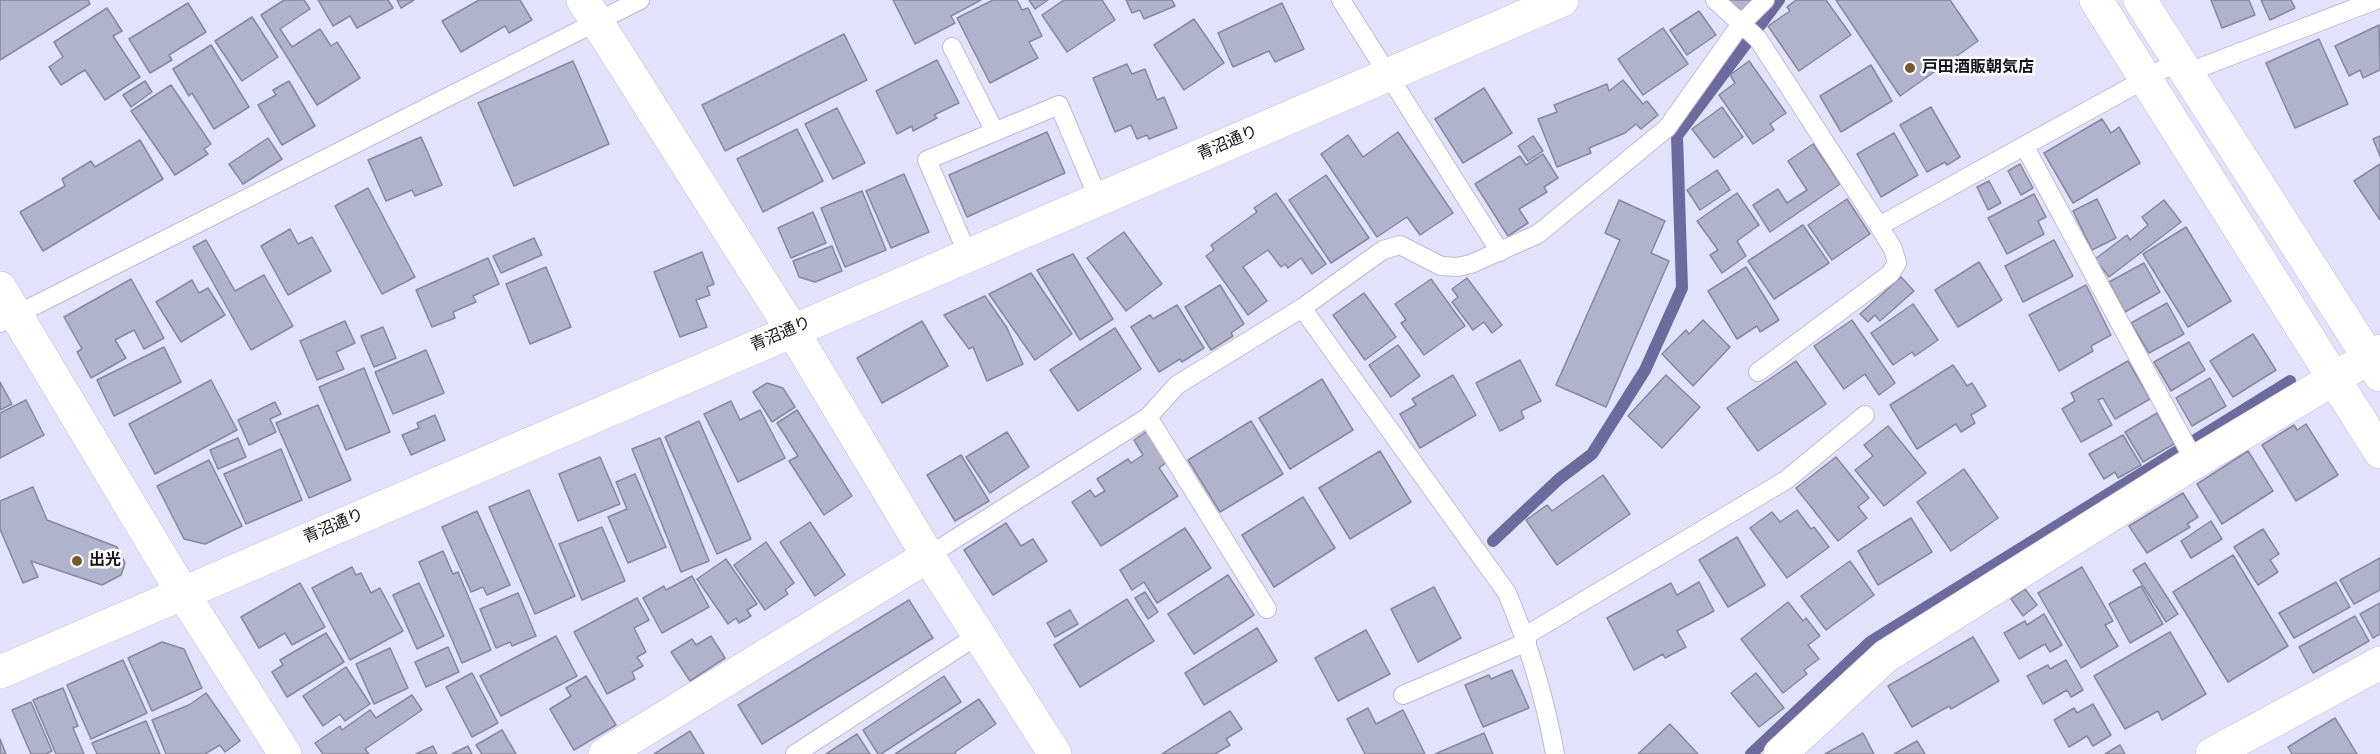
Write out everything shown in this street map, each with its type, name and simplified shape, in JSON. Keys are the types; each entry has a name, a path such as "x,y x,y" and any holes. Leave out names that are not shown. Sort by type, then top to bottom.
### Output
{"street":[{"name":"青沼通り","path":"0,672 1562,0"},
{"path":"2096,0 2380,452"},
{"path":"1780,754 1886,656 2189,451 2334,378 2376,361 2140,0"},
{"path":"591,11 792,330 978,635 1044,750"},
{"path":"5,309 285,754"},
{"path":"605,754 928,556"},
{"path":"2212,754 2380,663"}],"lane":[{"path":"5,309 591,11 640,0"},
{"path":"1341,0 1500,252"},
{"path":"1715,0 1758,39 1879,226 1893,249 1897,263 1890,274 1758,372"},
{"path":"928,556 1148,417 1177,385 1302,308 1383,250 1400,245 1441,266 1471,264 1538,234 1667,128 1743,25 1765,0"},
{"path":"1879,226 2146,78 2376,0"},
{"path":"952,47 994,132"},
{"path":"968,255 927,160 1059,105 1099,200"},
{"path":"2025,147 2189,451"},
{"path":"1302,308 1507,593 1526,639 1548,715 1555,754"},
{"path":"1403,695 1526,639 1786,480 1865,415"},
{"path":"1148,417 1267,609"},
{"path":"795,754 978,635"}],"building":[{"path":"0,0 88,0 90,4 0,60"},
{"path":"284,0 304,0 310,9 280,29 292,47 320,29 331,46 337,42 360,78 317,105 261,15"},
{"path":"318,0 388,0 393,8 357,28 350,16 333,26"},
{"path":"397,0 414,0 401,8"},
{"path":"479,0 520,0 532,20 509,33 505,26 461,52 442,21"},
{"path":"893,0 981,0 951,16 955,23 915,44"},
{"path":"993,0 1017,0 1022,10 1028,8 1042,36 1029,42 1038,58 990,83 957,18"},
{"path":"1029,0 1048,0 1035,9"},
{"path":"1064,0 1102,0 1115,20 1067,52 1042,15"},
{"path":"1126,0 1172,0 1175,6 1144,19 1140,10 1132,13"},
{"path":"1728,0 1752,0 1741,11"},
{"path":"1796,0 1826,0 1851,35 1799,71 1768,26 1790,11 1787,7"},
{"name":"戸田酒販朝気店","path":"1836,0 1950,0 1978,41 1900,96"},
{"path":"2211,0 2249,0 2255,15 2222,28"},
{"path":"2261,0 2291,0 2295,8 2270,20"},
{"path":"188,3 206,32 169,55 172,60 150,73 129,39"},
{"path":"1282,3 1304,49 1275,62 1269,51 1233,67 1218,33"},
{"path":"107,8 122,31 113,36 140,77 105,100 85,70 61,85 49,67 63,57 54,42"},
{"path":"1699,11 1716,35 1687,55 1670,30"},
{"path":"252,17 278,57 242,81 215,41"},
{"path":"1194,19 1224,63 1184,90 1154,45"},
{"path":"2379,25 2380,70 2363,78 2360,70 2349,76 2335,46"},
{"path":"1663,28 1688,64 1643,95 1618,59"},
{"path":"844,34 867,80 725,151 702,105"},
{"path":"2319,39 2348,104 2295,128 2266,63"},
{"path":"211,45 249,107 214,129 192,93 189,96 173,69"},
{"path":"937,60 959,103 934,115 937,118 913,131 912,126 897,134 876,91"},
{"path":"573,61 609,144 514,186 478,103"},
{"path":"1749,61 1786,113 1770,124 1774,130 1753,144 1719,95 1735,83 1730,75"},
{"path":"1127,64 1132,74 1145,69 1157,100 1164,97 1177,128 1149,139 1147,135 1137,139 1131,125 1115,132 1093,78"},
{"path":"1871,65 1892,101 1841,132 1820,96"},
{"path":"1623,80 1643,104 1647,101 1658,115 1641,129 1636,124 1625,133 1589,148 1591,153 1557,167 1538,119 1557,112 1554,105 1607,84 1609,91"},
{"path":"145,81 152,92 131,107 123,95"},
{"path":"289,81 315,126 282,145 258,105 276,95 273,90"},
{"path":"171,85 211,144 204,149 208,154 175,175 131,111"},
{"path":"1484,88 1512,133 1463,163 1435,119"},
{"path":"1722,107 1743,137 1714,158 1692,129"},
{"path":"1931,107 1960,157 1947,165 1945,162 1927,172 1900,125"},
{"path":"837,108 865,163 833,179 805,124"},
{"path":"2102,119 2111,133 2119,127 2140,163 2073,203 2044,153"},
{"path":"797,129 823,181 763,212 737,159"},
{"path":"1047,132 1065,173 967,217 949,175"},
{"path":"1398,132 1453,213 1420,235 1407,217 1377,237 1321,154 1348,135 1363,157"},
{"path":"1894,133 1918,175 1881,197 1857,154"},
{"path":"1533,136 1543,151 1528,161 1518,146"},
{"path":"2380,136 2380,156 2373,139"},
{"path":"421,137 442,185 415,196 412,190 386,201 368,160"},
{"path":"268,138 282,159 243,184 229,164"},
{"path":"140,140 163,179 43,251 20,212 65,186 62,179 91,161 95,167"},
{"path":"1813,144 1840,184 1770,232 1753,205 1778,189 1787,203 1807,190 1788,161"},
{"path":"1543,154 1558,178 1544,187 1547,192 1519,209 1528,223 1508,236 1475,184 1520,156 1526,165"},
{"path":"2020,164 2033,188 2021,195 2008,171"},
{"path":"2380,164 2380,220 2354,181"},
{"path":"1717,170 1730,190 1700,210 1687,190"},
{"path":"904,174 929,232 891,248 866,191"},
{"path":"1326,175 1369,238 1331,263 1289,200"},
{"path":"1989,181 2001,203 1988,210 1977,187"},
{"path":"368,188 415,277 382,294 335,206"},
{"path":"862,191 886,250 845,267 821,208"},
{"path":"1276,193 1326,264 1312,274 1301,258 1288,268 1285,264 1281,267 1268,250 1243,267 1267,301 1248,315 1206,256 1214,250 1211,245 1257,212 1254,208"},
{"path":"1737,193 1759,225 1737,241 1746,256 1722,273 1710,255 1718,250 1697,221"},
{"path":"2034,194 2046,217 2038,221 2044,234 2007,254 1988,218"},
{"path":"1847,199 1870,234 1832,260 1808,225"},
{"path":"2097,199 2116,238 2092,250 2073,211"},
{"path":"1619,200 1665,221 1651,253 1669,261 1606,407 1556,385 1620,240 1605,233"},
{"path":"2164,200 2181,222 2109,277 2095,259 2127,235 2130,240 2148,225 2142,217"},
{"path":"813,212 826,243 791,258 778,228"},
{"path":"1803,225 1829,263 1774,299 1748,261"},
{"path":"2186,227 2231,301 2188,327 2143,254"},
{"path":"290,229 298,244 312,237 331,271 288,295 261,246"},
{"path":"1124,232 1162,284 1126,311 1087,258"},
{"path":"534,238 542,255 501,273 493,256"},
{"path":"206,240 235,291 264,275 293,326 251,350 193,247"},
{"path":"2054,240 2073,276 2023,302 2005,266"},
{"path":"832,246 842,271 815,282 799,277 793,261"},
{"path":"702,252 714,284 707,287 710,295 696,300 707,327 680,337 654,272"},
{"path":"1073,254 1113,319 1080,340 1037,270"},
{"path":"488,258 499,284 473,296 476,302 453,312 455,318 432,327 416,290"},
{"path":"1979,262 2002,300 1958,327 1935,290"},
{"path":"2144,263 2160,292 2125,312 2109,282"},
{"path":"546,267 571,327 530,344 506,284"},
{"path":"1746,267 1779,320 1760,332 1757,326 1737,339 1708,291"},
{"path":"1031,273 1072,334 1035,360 989,294"},
{"path":"1901,277 1914,291 1880,321 1875,315 1868,322 1860,314"},
{"path":"1467,278 1502,325 1492,333 1484,322 1473,330 1452,302 1458,297 1452,289"},
{"path":"131,279 164,338 144,349 134,330 115,340 126,358 91,378 77,352 82,349 64,317"},
{"path":"1431,279 1465,326 1424,355 1401,323 1406,320 1395,304"},
{"path":"192,280 199,293 208,288 225,315 181,342 156,302"},
{"path":"1220,285 1244,324 1231,333 1233,336 1211,350 1185,307"},
{"path":"2086,285 2111,335 2091,346 2093,351 2059,371 2029,315"},
{"path":"1364,293 1396,337 1365,360 1333,315"},
{"path":"985,296 1007,328 1023,364 987,381 973,347 969,349 944,315"},
{"path":"2167,303 2184,334 2149,353 2131,323"},
{"path":"1913,304 1938,340 1915,356 1912,352 1893,365 1871,333"},
{"path":"1177,305 1204,348 1182,362 1180,359 1159,372 1131,327 1150,315 1153,319"},
{"path":"1703,320 1730,347 1693,386 1662,354 1686,330 1689,334"},
{"path":"1852,320 1895,383 1879,395 1865,374 1844,389 1814,346"},
{"path":"345,321 355,343 336,352 344,369 317,380 300,341"},
{"path":"922,321 948,366 882,403 857,358"},
{"path":"383,327 396,358 374,367 361,336"},
{"path":"1115,328 1141,369 1078,411 1050,370"},
{"path":"2253,334 2276,370 2233,397 2210,361"},
{"path":"2189,342 2205,370 2171,391 2154,362"},
{"path":"1398,345 1420,376 1391,397 1369,365"},
{"path":"164,347 181,382 114,416 97,380"},
{"path":"426,350 444,393 393,414 375,372"},
{"path":"1520,360 1541,401 1521,411 1524,418 1500,431 1476,383"},
{"path":"1796,361 1826,404 1758,451 1727,408"},
{"path":"2128,361 2150,399 2115,419 2103,398 2098,400 2112,425 2081,442 2062,409 2075,401 2071,393"},
{"path":"1953,365 1967,386 1972,383 1986,406 1971,415 1975,423 1961,432 1956,424 1917,449 1890,405"},
{"path":"364,368 390,432 346,450 319,387"},
{"path":"1453,375 1476,415 1420,448 1400,414 1416,405 1412,399"},
{"path":"1666,375 1700,407 1662,448 1628,416"},
{"path":"2210,378 2226,406 2192,426 2176,398"},
{"path":"1322,379 1353,430 1290,469 1259,418"},
{"path":"211,380 237,430 155,474 129,424"},
{"path":"0,382 12,404 0,410"},
{"path":"767,383 783,388 795,407 772,422 753,392"},
{"path":"26,400 44,435 0,458 0,413"},
{"path":"731,401 740,420 760,410 785,458 738,482 704,414"},
{"path":"275,402 281,414 270,419 276,432 249,445 238,420"},
{"path":"318,405 351,480 309,498 276,423"},
{"path":"797,410 852,496 824,515 789,461 798,456 777,423"},
{"path":"2157,413 2174,444 2143,462 2125,432"},
{"path":"435,415 445,440 411,455 402,435 419,428 417,423"},
{"path":"699,421 751,539 717,554 665,437"},
{"path":"1251,421 1283,474 1220,512 1188,460"},
{"path":"2306,424 2338,475 2296,501 2262,445 2294,425 2297,430"},
{"path":"1888,426 1926,473 1884,506 1855,470 1873,456 1864,445"},
{"path":"1147,431 1167,462 1159,468 1178,496 1101,546 1072,502 1090,490 1095,497 1105,491 1097,479 1128,459 1131,463 1143,455 1134,440"},
{"path":"1007,432 1029,467 990,493 966,457"},
{"path":"2123,435 2141,465 2118,478 2115,472 2104,479 2089,454"},
{"path":"238,438 246,457 218,469 210,450"},
{"path":"660,438 709,561 681,572 632,449"},
{"path":"281,449 302,500 246,524 224,474"},
{"path":"1380,451 1411,502 1350,539 1319,488"},
{"path":"2248,451 2273,491 2222,524 2197,484"},
{"path":"961,455 989,501 955,521 927,475"},
{"path":"600,457 620,504 578,521 559,474"},
{"path":"1836,457 1869,498 1858,507 1867,518 1838,541 1796,488"},
{"path":"209,460 242,526 205,544 184,539 157,486"},
{"path":"1964,469 1998,518 1951,551 1917,502"},
{"path":"635,474 666,547 628,563 608,517 627,509 616,482"},
{"path":"1603,475 1630,514 1557,565 1526,520 1547,505 1552,511"},
{"path":"33,487 47,520 117,547 125,563 121,575 102,585 31,561 38,577 23,583 0,529 0,501"},
{"path":"529,490 575,596 535,614 489,507"},
{"path":"2183,493 2198,517 2187,524 2190,527 2147,553 2129,526"},
{"path":"1303,497 1335,548 1274,587 1242,535"},
{"path":"1797,510 1811,529 1814,527 1829,547 1787,578 1750,528 1772,512 1780,522"},
{"path":"477,511 510,585 487,595 483,587 471,592 442,527"},
{"path":"1911,518 1932,552 1878,585 1858,551"},
{"path":"2211,521 2222,539 2191,558 2181,541"},
{"path":"810,522 845,575 815,596 780,542"},
{"path":"1006,523 1021,546 1033,539 1047,561 993,595 964,550"},
{"path":"602,527 625,581 582,600 559,544"},
{"path":"1185,528 1211,568 1157,603 1144,582 1132,590 1120,570"},
{"path":"2263,529 2279,554 2270,560 2278,572 2258,585 2234,547"},
{"path":"1737,537 1765,585 1728,607 1699,560"},
{"path":"766,542 794,583 785,590 788,594 765,610 734,565"},
{"path":"443,551 453,574 458,572 491,650 462,663 419,562"},
{"path":"2233,555 2288,646 2228,682 2173,592"},
{"path":"2380,558 2380,590 2354,604 2340,580"},
{"path":"726,559 757,604 747,610 751,616 739,623 736,618 728,624 697,579"},
{"path":"1850,561 1874,595 1826,630 1801,596"},
{"path":"2145,563 2178,614 2166,622 2133,570"},
{"path":"352,567 356,575 361,573 371,593 380,588 403,631 350,660 312,588"},
{"path":"2082,567 2113,621 2105,625 2118,646 2081,668 2038,593"},
{"path":"1228,575 1254,615 1194,654 1168,614"},
{"path":"692,576 709,607 662,633 643,598 664,586 666,590"},
{"path":"1699,582 1714,611 1677,631 1686,647 1665,658 1663,654 1634,670 1607,618 1671,583 1677,595"},
{"path":"2336,582 2350,607 2294,638 2279,613"},
{"path":"300,583 325,627 292,645 285,633 259,648 241,617"},
{"path":"419,583 444,636 417,649 393,595"},
{"path":"2141,586 2163,624 2130,643 2109,604"},
{"path":"1434,587 1461,638 1418,662 1391,609"},
{"path":"2025,589 2037,605 2023,616 2011,599"},
{"path":"1145,592 1158,612 1148,619 1135,598"},
{"path":"518,593 536,636 512,646 510,642 496,648 480,609"},
{"path":"637,598 649,620 634,628 646,652 637,657 643,666 632,672 635,679 607,694 574,632"},
{"path":"1127,599 1154,641 1080,687 1054,645"},
{"path":"909,600 933,638 762,744 738,705"},
{"path":"1788,602 1803,621 1806,618 1820,636 1808,645 1819,659 1804,670 1807,674 1783,693 1741,639"},
{"path":"2380,603 2380,634 2373,638 2360,614"},
{"path":"1070,610 1078,624 1055,637 1047,623"},
{"path":"2044,614 2062,645 2050,652 2045,644 2019,659 2004,633 2025,621 2027,625"},
{"path":"2355,616 2369,641 2313,673 2299,647"},
{"path":"1257,628 1277,661 1204,705 1185,673"},
{"path":"1366,630 1390,674 1338,701 1315,658"},
{"path":"2170,632 2206,694 2162,720 2158,711 2125,729 2094,676"},
{"path":"326,633 344,662 287,697 272,672 283,665 280,660"},
{"path":"556,636 577,676 501,716 480,676"},
{"path":"711,636 725,658 690,681 671,652 692,639 696,645"},
{"path":"1973,637 1999,681 1951,709 1949,706 1912,727 1888,686"},
{"path":"162,642 184,649 202,688 152,711 128,658"},
{"path":"448,647 459,672 426,687 415,662"},
{"path":"390,648 408,688 374,704 356,664"},
{"path":"123,660 147,713 91,739 67,685"},
{"path":"2066,660 2083,690 2071,697 2067,690 2043,704 2027,676 2048,665 2050,669"},
{"path":"346,667 370,704 345,721 340,714 323,726 303,696"},
{"path":"1512,670 1529,708 1483,727 1465,685 1489,675 1491,679"},
{"path":"472,673 498,723 472,737 446,687"},
{"path":"1756,673 1784,708 1759,727 1731,693"},
{"path":"586,676 616,725 574,750 550,709 571,696 566,688"},
{"path":"944,676 961,702 878,754 863,730"},
{"path":"63,688 78,726 73,728 84,754 56,754 33,700"},
{"path":"206,693 240,741 225,752 220,745 205,754 166,754 152,720 189,705"},
{"path":"412,695 422,710 365,749 369,754 323,754 315,743 340,726 342,730 370,710 376,718"},
{"path":"979,699 996,724 955,752 956,754 895,754"},
{"path":"31,702 52,751 46,754 31,754 12,710"},
{"path":"2093,704 2111,735 2093,746 2087,736 2069,747 2054,720 2074,708 2077,713"},
{"path":"1368,708 1376,724 1403,710 1425,754 1365,754 1347,719"},
{"path":"1230,711 1242,729 1226,739 1230,745 1215,754 1162,754"},
{"path":"2335,718 2357,754 2292,754 2288,747"},
{"path":"146,721 160,754 97,754 92,743"},
{"path":"1670,724 1698,754 1638,754"},
{"path":"502,730 516,754 482,754 476,745"},
{"path":"690,731 704,754 654,754"},
{"path":"1484,733 1493,754 1435,754"},
{"path":"1863,733 1874,754 1825,754"},
{"path":"857,734 870,754 826,754"},
{"path":"0,739 6,754 0,754"},
{"path":"1917,741 1925,754 1894,754"},
{"path":"2120,745 2125,754 2105,754"},
{"path":"433,746 437,754 416,754"},
{"path":"468,746 472,754 452,754"}],"waterway":[{"path":"1493,541 1559,479 1592,454 1645,370 1682,288 1677,136 1779,0"},
{"path":"1751,754 1870,642 2290,381"}],"place":[{"name":"戸田酒販朝気店","path":"1910,68"},
{"name":"出光","path":"77,561"}]}
